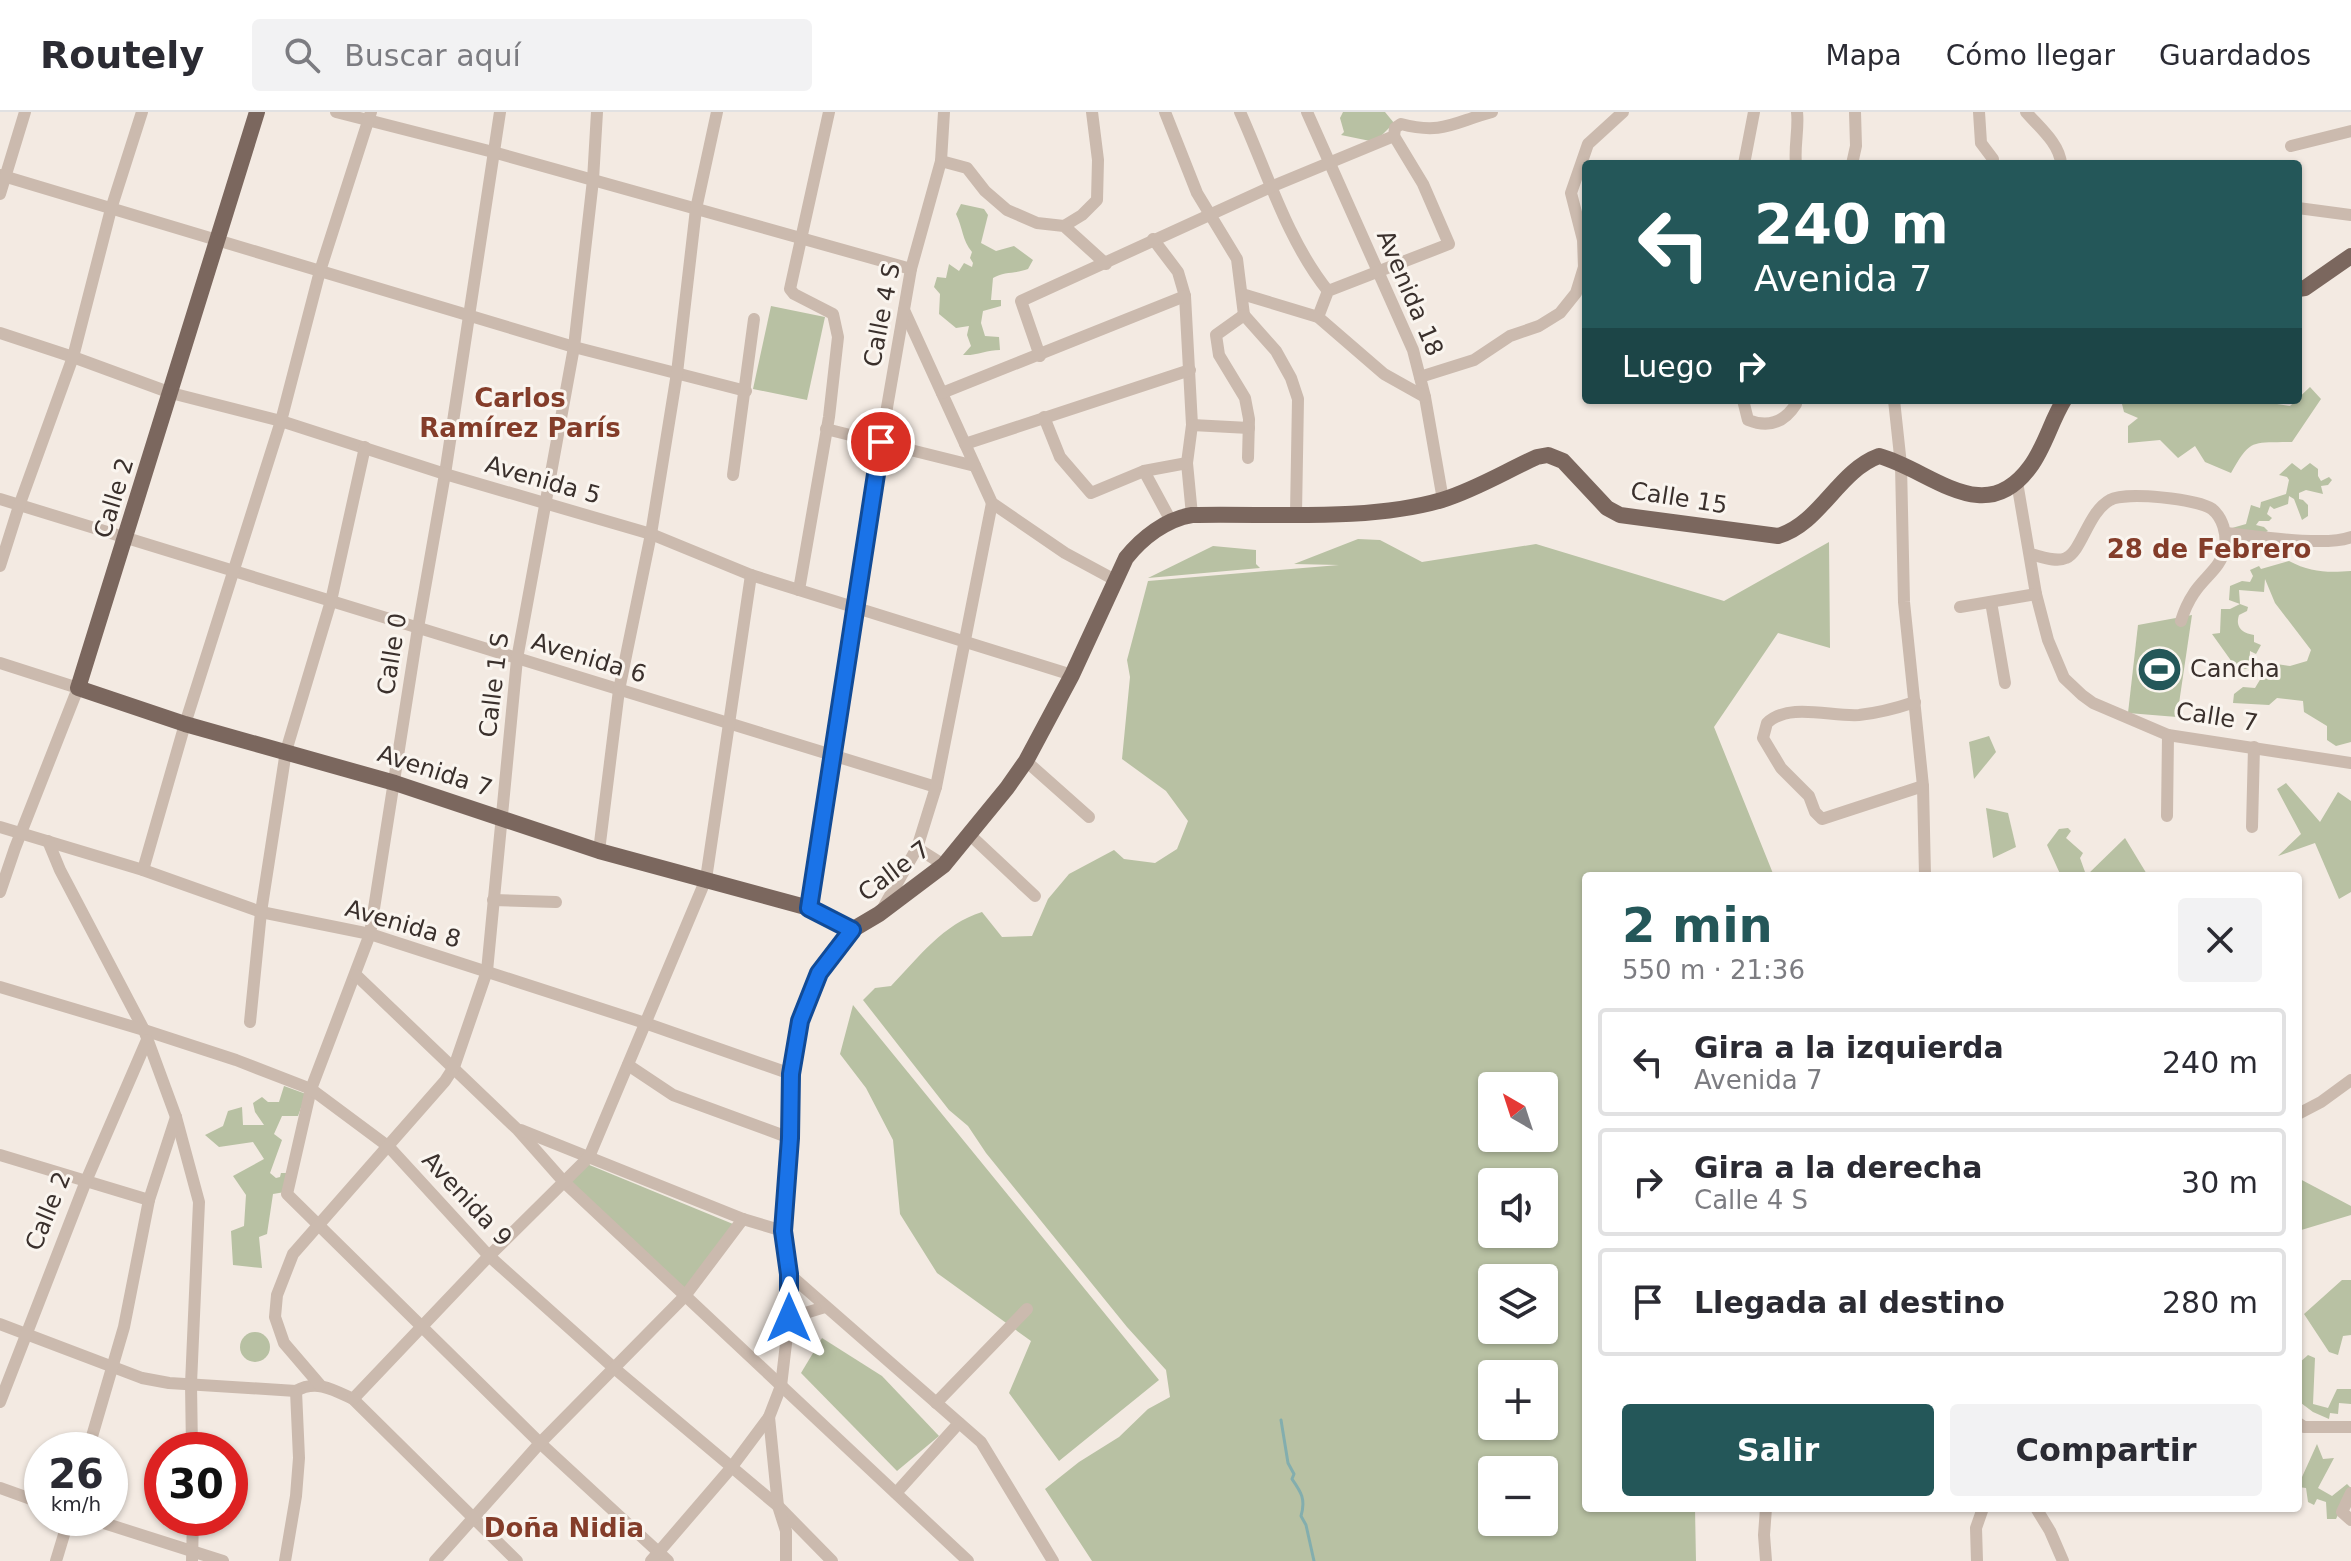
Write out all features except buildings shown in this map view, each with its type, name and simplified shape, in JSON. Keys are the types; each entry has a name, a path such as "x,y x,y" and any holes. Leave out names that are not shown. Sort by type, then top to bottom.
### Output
{"main road":[{"name":"Calle 2","path":"78,688 257,112"},
{"path":"2302,288 2351,256"},
{"path":"2017,482 2032,465 2062,404"},
{"name":"Calle 15","path":"1115,580 1133,550 1171,521 1192,515 1378,510 1443,500 1537,457 1548,455 1563,461 1607,508 1620,515 1778,536 1800,526 1850,476 1875,457 1883,456 1941,484 1974,495 1992,495 2017,482"},
{"name":"Calle 7","path":"852,930 879,914 944,865 1026,761 1072,675 1115,580"},
{"name":"Avenida 7","path":"78,688 185,724 395,783 599,851 809,908 852,930"}],"street":[{"path":"0,194 2,176 25,112"},
{"path":"0,566 73,357 111,209 142,112"},
{"path":"336,112 370,117 911,269"},
{"name":"Calle 0","path":"318,1224 287,1194 311,1089 370,934 500,112"},
{"name":"Calle 1 S","path":"320,1385 284,1343 275,1317 277,1295 293,1254 389,1147 454,1067 487,971 517,659 574,347 593,180 597,112"},
{"path":"599,851 619,690 651,534 677,373 696,209 717,112"},
{"path":"799,590 838,337 833,314 791,292 829,112"},
{"name":"Calle 4 S","path":"809,908 881,442 911,269 941,161 944,112"},
{"path":"1064,226 1082,215 1097,200 1098,160 1092,112"},
{"path":"1165,112 1197,193 1237,259 1244,315 1276,351 1298,399 1296,514"},
{"path":"1240,112 1292,236 1313,273 1328,291"},
{"name":"Avenida 18","path":"1307,112 1413,350 1425,397 1443,500"},
{"path":"1318,317 1328,291 1378,269 1449,244 1423,184 1394,136 1398,118 1429,129 1448,128 1492,112"},
{"path":"1582,160 1588,144 1623,112"},
{"path":"1745,160 1754,112"},
{"path":"1796,160 1797,112"},
{"path":"1853,160 1856,146 1855,112"},
{"path":"1979,112 1981,143 1993,159"},
{"path":"2026,112 2055,146 2060,160"},
{"path":"143,870 185,724 281,421 320,271 370,117"},
{"path":"2291,146 2351,131"},
{"path":"1040,356 1021,301 1106,264 1153,239 1394,136"},
{"path":"941,161 967,168 985,191 1007,210 1037,223 1064,226 1106,264"},
{"path":"1582,161 1571,193 1582,236"},
{"path":"2,176 574,347 746,391"},
{"path":"2302,209 2351,215"},
{"path":"1153,239 1178,272 1185,296 1192,425 1187,463 1192,515"},
{"path":"1420,377 1474,360 1510,336 1539,326 1560,313 1576,293 1582,274"},
{"path":"1242,294 1318,317 1384,374 1425,397"},
{"path":"942,393 1185,296"},
{"path":"904,308 992,503 1065,553 1115,580"},
{"path":"1244,315 1216,335 1219,355 1245,398 1249,428 1248,458"},
{"path":"733,475 754,319"},
{"name":"Avenida 5","path":"0,333 171,393 281,421 445,474 651,534 751,575 1072,675"},
{"path":"965,444 1190,370"},
{"path":"1744,404 1748,420 1770,425 1789,414 1796,404"},
{"path":"1894,404 1901,465 1902,563 1923,786 1925,872"},
{"path":"1044,417 1060,457 1091,493 1144,471 1187,463"},
{"path":"1192,425 1249,428"},
{"path":"826,429 975,466"},
{"path":"250,1022 261,912 286,751 331,601 365,447"},
{"path":"1144,471 1171,521"},
{"path":"1960,607 2036,594 2017,482"},
{"path":"2030,554 2056,560 2067,558 2076,549 2096,512 2110,499 2129,495 2206,505 2220,518 2226,533 2221,560 2195,591 2181,621"},
{"name":"Avenida 6","path":"0,499 936,787"},
{"path":"879,914 917,848 936,787 992,503"},
{"path":"2226,533 2299,539 2344,540 2351,537"},
{"path":"353,1399 489,1256 589,1157 706,879 751,575"},
{"name":"Calle 7","path":"2036,594 2054,657 2064,678 2093,703 2168,735 2351,763"},
{"path":"1991,602 2005,683"},
{"name":"Avenida 7","path":"0,663 78,688"},
{"name":"Calle 2","path":"0,892 78,688"},
{"path":"1915,702 1882,712 1856,715 1782,713 1771,719 1764,728 1763,738 1781,768 1809,796 1822,819 1923,786"},
{"path":"2167,816 2168,735"},
{"path":"2252,827 2254,747"},
{"path":"1026,761 1089,817"},
{"name":"Avenida 8","path":"0,827 143,870 261,912 370,934 791,1074"},
{"path":"969,834 1035,896"},
{"path":"48,841 146,1035 176,1117 199,1202 192,1432"},
{"path":"917,848 944,865"},
{"path":"493,900 556,902"},
{"name":"Calle 7","path":"659,1558 769,1417 781,1386 789,1318 789,1274 783,1231 791,1074 800,1021 819,973 852,930"},
{"path":"356,975 518,1130 564,1182 968,1561"},
{"name":"Avenida 9","path":"0,987 311,1089 389,1147 489,1256 614,1368 778,1506 832,1561"},
{"name":"Calle 2","path":"0,1402 146,1035"},
{"path":"628,1065 673,1095 790,1138"},
{"path":"2302,1112 2351,1080"},
{"path":"93,1432 124,1327 149,1200 176,1117"},
{"path":"518,1130 743,1219 783,1231"},
{"path":"0,1155 149,1200"},
{"path":"435,1561 540,1443 685,1296 743,1219"},
{"path":"318,1224 659,1558"},
{"path":"789,1274 981,1442 1053,1561"},
{"path":"789,1318 825,1307"},
{"path":"936,1403 1027,1309"},
{"path":"0,1324 142,1378 169,1383 296,1391 304,1386 320,1385 353,1399 517,1561"},
{"path":"285,1561 297,1484 296,1391"},
{"path":"769,1417 778,1506 786,1531 786,1561"},
{"path":"896,1493 959,1423"},
{"path":"2302,1426 2351,1427"},
{"path":"0,1488 24,1497"},
{"path":"2351,1493 2342,1512 2351,1520"},
{"path":"1766,1512 1766,1561"},
{"path":"1977,1561 1976,1528 1982,1512"},
{"path":"2038,1512 2063,1561"},
{"path":"128,1532 193,1556 223,1561"},
{"path":"56,1561 64,1536"}],"green space":[{"path":"1343,112 1385,112 1394,123 1375,142 1341,135 1344,132 1340,118"},
{"path":"961,204 984,209 988,215 981,243 996,251 1014,246 1033,260 1028,269 993,278 991,300 1001,300 1001,306 983,311 981,323 985,336 999,337 1000,350 968,355 963,355 971,346 967,335 969,326 956,328 939,314 940,294 934,287 937,277 946,278 949,264 959,271 964,263 972,267 972,252 956,214"},
{"path":"771,306 825,317 807,400 753,389"},
{"path":"2310,387 2321,399 2292,442 2254,444 2243,453 2231,473 2205,462 2195,446 2178,458 2160,440 2128,443 2128,426 2138,418 2124,412 2122,404 2290,406 2302,404 2302,395"},
{"path":"2292,463 2301,470 2310,463 2318,469 2321,481 2329,477 2332,480 2328,485 2321,486 2323,494 2306,490 2299,493 2299,499 2308,505 2308,516 2302,520 2294,499 2289,496 2288,504 2274,509 2270,506 2267,514 2272,518 2269,521 2259,521 2256,525 2268,531 2225,530 2246,524 2251,505 2260,508 2261,502 2286,494 2289,480 2279,475"},
{"path":"1358,539 1380,540 1422,562 1536,544 1724,601 1829,542 1830,648 1778,633 1714,727 1772,872 1582,872 1582,1512 1695,1512 1696,1561 1092,1561 1045,1489 1079,1462 1119,1437 1148,1409 1170,1397 1166,1370 1127,1327 986,1153 968,1126 949,1110 863,1000 875,988 891,986 943,933 968,917 982,912 1002,937 1032,936 1048,899 1069,874 1114,850 1124,859 1155,863 1177,849 1188,821 1166,791 1122,759 1130,677 1127,660 1148,581 1339,565 1294,564"},
{"path":"1213,546 1256,550 1256,564 1260,568 1148,578"},
{"path":"2289,561 2319,571 2351,571 2351,742 2336,746 2327,740 2327,726 2304,712 2303,701 2277,698 2269,705 2233,703 2234,694 2243,687 2255,688 2270,663 2290,666 2307,661 2311,650 2275,603 2265,579 2264,592 2239,590 2240,604 2229,600 2230,586 2242,581 2250,582 2253,576 2250,570"},
{"path":"2240,604 2248,607 2239,615 2239,626 2254,635 2254,642 2261,645 2256,654 2250,651 2249,669 2237,669 2212,634 2220,633 2221,609"},
{"name":"Cancha","path":"2192,615 2177,717 2128,713 2138,625"},
{"path":"1989,736 1996,752 1974,779 1969,742"},
{"path":"2286,783 2320,822 2338,792 2351,801 2351,892 2339,899 2315,843 2278,856 2301,834 2277,789"},
{"path":"1986,808 2008,813 2016,847 1993,858"},
{"path":"2068,828 2071,831 2066,838 2083,853 2080,858 2085,872 2059,872 2047,845 2059,829"},
{"path":"2125,838 2146,872 2090,872"},
{"path":"853,1005 1159,1380 1059,1461 1009,1393 1031,1341 937,1273 900,1214 893,1140 866,1088 840,1054"},
{"path":"284,1086 306,1094 298,1116 282,1116 274,1134 282,1140 270,1173 276,1178 281,1173 289,1173 285,1192 273,1194 267,1234 259,1237 262,1268 233,1265 231,1231 244,1226 246,1195 233,1176 264,1159 253,1142 219,1147 205,1135 223,1126 228,1111 242,1107 243,1125 264,1125 253,1103 262,1097 268,1102 279,1102"},
{"path":"587,1164 733,1224 684,1292 568,1183"},
{"path":"2302,1180 2351,1206 2351,1215 2302,1230"},
{"path":"2342,1280 2351,1280 2351,1335 2343,1336 2338,1355 2329,1352 2304,1314"},
{"path":"255,1332 266,1336 270,1347 266,1358 255,1362 244,1358 240,1347 244,1336"},
{"path":"822,1338 882,1376 939,1436 897,1471 801,1373"},
{"path":"2308,1355 2315,1358 2313,1404 2328,1408 2337,1389 2351,1389 2351,1404 2339,1403 2338,1414 2330,1413 2329,1419 2302,1404 2302,1360"},
{"path":"2317,1444 2323,1459 2334,1458 2318,1488 2332,1496 2347,1484 2351,1488 2336,1519 2327,1519 2326,1502 2317,1499 2314,1505 2308,1502 2306,1488 2302,1488 2302,1477"}],"waterway":[{"path":"1281,1420 1288,1463 1294,1474 1292,1479 1302,1496 1301,1516 1314,1561"}],"place":[{"name":"Cancha","path":"2159,669"}],"district":[{"name":"Carlos Ramírez París","path":"520,413"},
{"name":"28 de Febrero","path":"2209,549"},
{"name":"Doña Nidia","path":"564,1528"}],"route":[{"path":"789,1318 789,1274 783,1231 791,1074 800,1021 819,973 852,930 809,908 881,442"}]}
